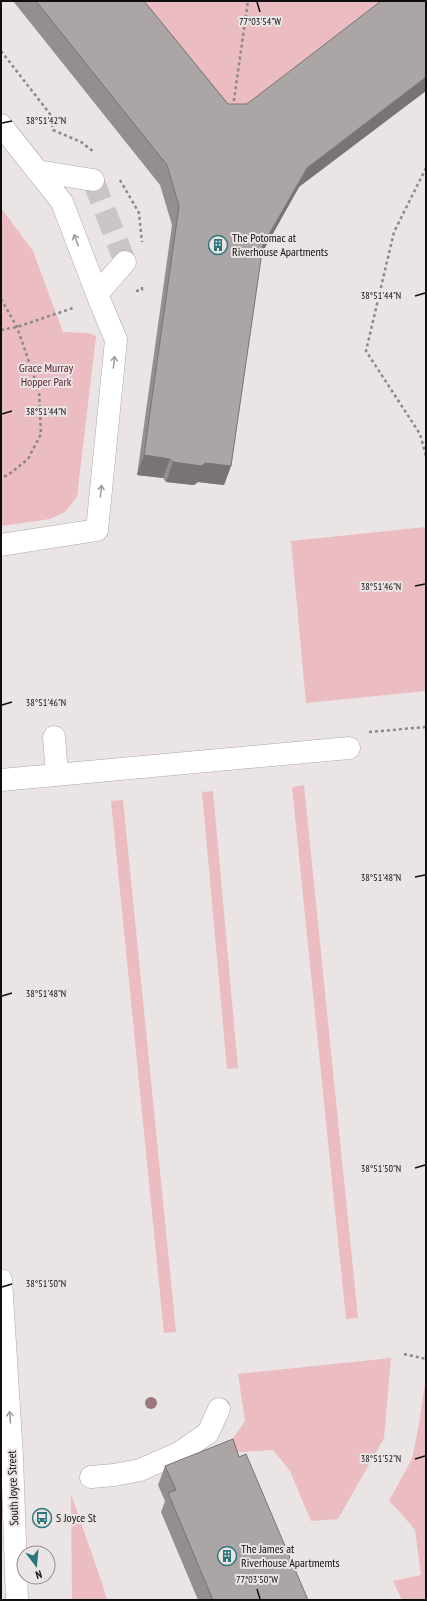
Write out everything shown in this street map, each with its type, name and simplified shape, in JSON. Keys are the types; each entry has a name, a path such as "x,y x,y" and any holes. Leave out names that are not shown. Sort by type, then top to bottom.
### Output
{"main road":[{"path":"1,125 62,202 116,340 97,530 1,545"},
{"path":"37,171 94,180"},
{"path":"97,294 125,262"},
{"path":"54,738 57,774"},
{"path":"1,780 349,748"},
{"name":"South Joyce Street","path":"1,1280 7,1456 17,1600"},
{"path":"91,1477 114,1475 140,1470 179,1453 208,1433 219,1409"}],"path":[{"path":"233,109 248,1"},
{"path":"426,168 394,232 366,351 420,434 426,456"},
{"path":"1,299 17,327 39,391 41,434 28,459 8,475 1,478"},
{"path":"404,1354 426,1359"}],"green space":[{"path":"122,1 399,1 239,124"},
{"name":"Grace Murray Hopper Park","path":"1,208 33,251 63,332 88,333 96,336 77,497 65,512 50,519 1,526"},
{"path":"426,527 426,691 306,703 291,541"},
{"path":"304,785 358,1318 346,1319 292,787"},
{"path":"213,791 238,1068 227,1069 202,792"},
{"path":"123,800 176,1332 164,1333 111,801"},
{"path":"391,1358 384,1438 338,1519 311,1521 290,1471 273,1450 223,1453 245,1421 238,1374"},
{"path":"426,1377 426,1600 402,1600 393,1581 421,1575 415,1530 389,1501 412,1459"},
{"path":"71,1494 103,1586 107,1600 72,1600"}],"building":[{"name":"The Potomac at Riverhouse Apartments","path":"36,1 144,1 228,104 247,104 381,1 426,1 426,77 307,168 263,245 231,466 205,463 202,466 173,462 170,459 144,455 179,206 167,165"},
{"name":"The James at Riverhouse Apartmemts","path":"233,1439 239,1457 246,1454 308,1600 213,1600 168,1493 176,1490 165,1466"}],"tunnel":[{"path":"93,180 125,262"}],"place":[{"name":"The Potomac at Riverhouse Apartments","path":"218,245"},
{"name":"S Joyce St","path":"42,1518"},
{"name":"The James at Riverhouse Apartmemts","path":"227,1556"}]}
